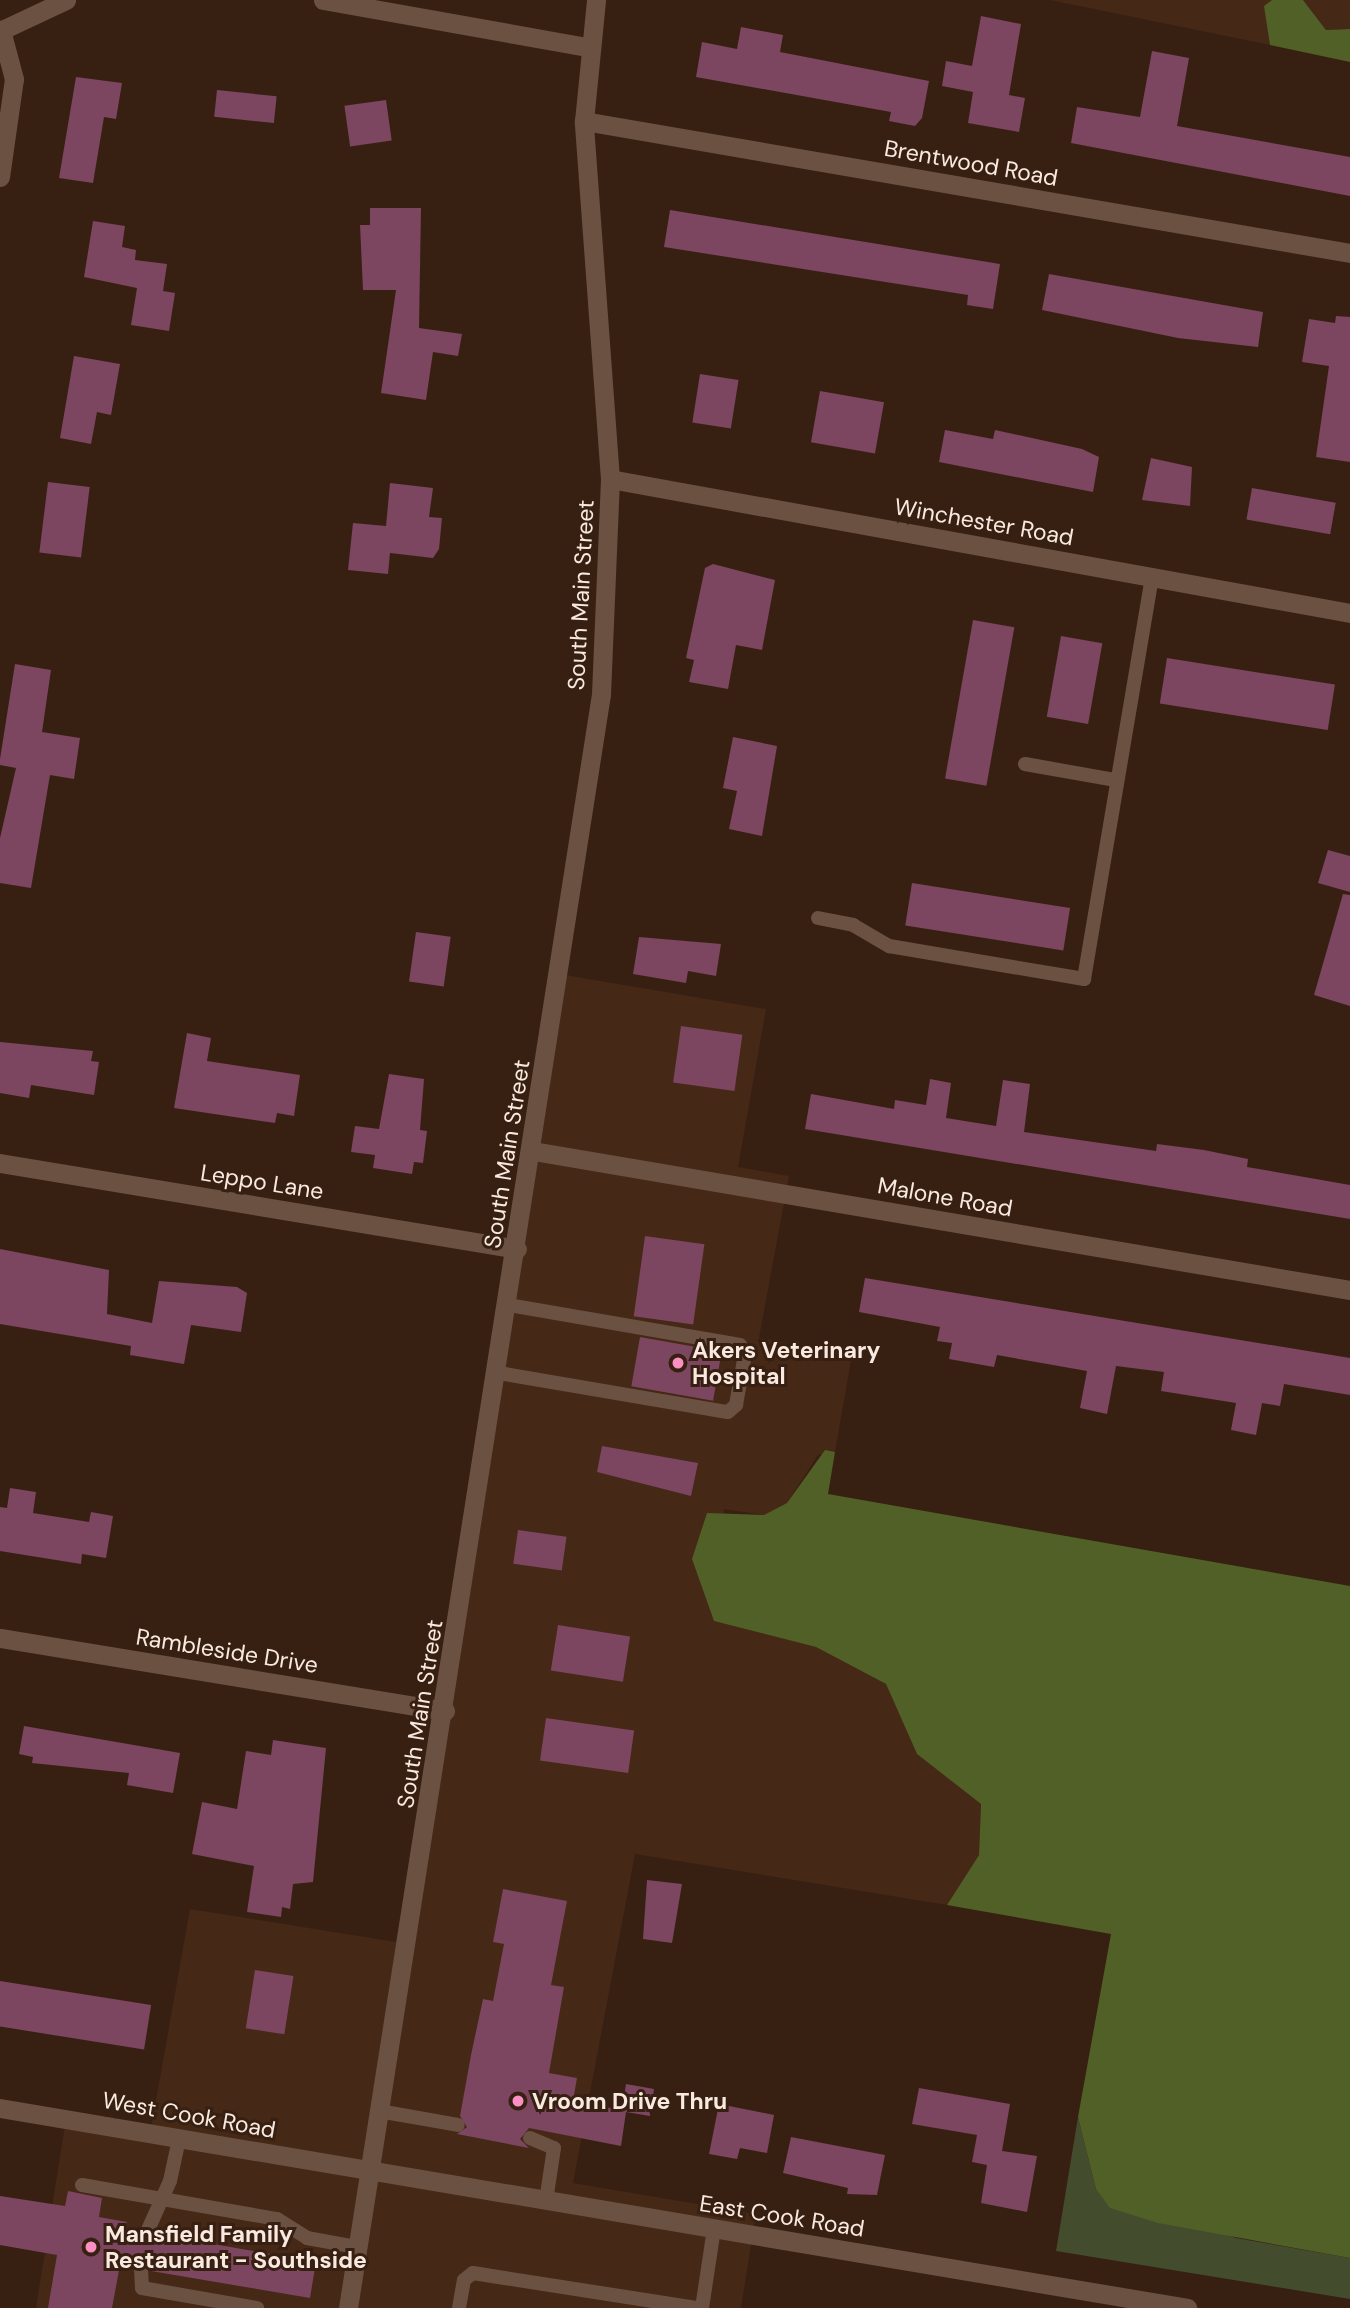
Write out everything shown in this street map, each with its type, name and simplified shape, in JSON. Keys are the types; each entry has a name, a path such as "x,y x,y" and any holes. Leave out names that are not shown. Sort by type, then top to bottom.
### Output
{"street":[{"path":"0,177 14,79 1,31 39,4 66,0"},
{"path":"323,0 587,47"},
{"name":"South Main Street","path":"348,2308 499,1373 601,694 610,479 584,121 587,47 596,0"},
{"name":"Brentwood Road","path":"584,121 1350,253"},
{"name":"Winchester Road","path":"610,479 1350,613"},
{"name":"Malone Road","path":"533,1151 1350,1290"},
{"name":"Leppo Lane","path":"0,1163 517,1249"},
{"name":"Rambleside Drive","path":"0,1638 445,1711"},
{"name":"West Cook Road","path":"0,2108 370,2170"},
{"name":"East Cook Road","path":"370,2170 1187,2308"}],"lane":[{"path":"818,918 853,925 889,946 1084,979 1115,780 1152,577"},
{"path":"1025,764 1115,780"},
{"path":"499,1373 728,1412 736,1405 745,1354 740,1345 509,1304"},
{"path":"379,2111 458,2125"},
{"path":"530,2138 554,2148 546,2201"},
{"path":"147,2232 162,2199 179,2139"},
{"path":"82,2185 276,2219 307,2238 357,2247"},
{"path":"702,2308 714,2229"},
{"path":"141,2269 142,2288 257,2308"},
{"path":"459,2308 464,2280 473,2273 696,2308"}],"shaded area":[{"path":"1050,0 1272,0 1265,6 1270,45"},
{"path":"1303,0 1350,0 1350,29 1326,30"},
{"path":"553,973 766,1009 738,1167 789,1176 759,1338 852,1355 835,1452 818,1455 787,1503 764,1515 724,1509 714,1621 816,1647 886,1684 917,1754 981,1804 979,1855 947,1905 635,1854 573,2183 756,2214 741,2308 36,2308 66,2119 150,2134 190,1909 396,1942"}],"green space":[{"path":"1272,0 1303,0 1326,30 1350,29 1350,62 1270,45 1264,6"},
{"path":"825,1450 835,1452 828,1494 1350,1586 1350,2258 1158,2223 1110,2208 1096,2189 1078,2117 1111,1934 947,1905 979,1855 981,1804 917,1754 886,1684 816,1647 714,1621 692,1559 707,1513 764,1515 787,1503"},
{"path":"1078,2117 1096,2189 1236,2238 1350,2258 1350,2299 1056,2251"}],"building":[{"path":"981,16 1021,24 1009,95 1025,98 1019,132 968,123 973,92 942,86 946,61 972,66"},
{"path":"741,27 783,35 780,52 929,81 922,118 915,126 889,121 891,112 696,77 702,42 737,49"},
{"path":"1152,51 1189,58 1177,126 1350,157 1350,196 1071,143 1077,107 1140,117"},
{"path":"76,77 122,83 116,119 104,117 93,183 59,178"},
{"path":"217,90 277,96 274,123 214,117"},
{"path":"386,100 392,141 350,146 344,106"},
{"path":"370,208 421,208 419,328 462,334 458,356 433,352 426,400 381,393 396,290 363,290 360,225 370,225"},
{"path":"670,210 1000,264 993,309 967,305 968,295 664,247"},
{"path":"93,221 125,226 122,247 136,250 135,260 167,264 163,291 175,293 169,331 131,325 137,288 84,277"},
{"path":"1049,274 1263,312 1258,347 1178,338 1042,310"},
{"path":"1336,316 1350,317 1350,462 1316,457 1329,366 1302,362 1309,319 1335,323"},
{"path":"74,356 120,364 111,415 97,412 91,444 60,438"},
{"path":"700,374 739,380 731,428 692,422"},
{"path":"820,391 884,402 875,453 811,442"},
{"path":"945,430 993,439 995,430 1082,449 1099,457 1093,492 939,462"},
{"path":"1151,458 1192,467 1190,506 1142,500"},
{"path":"48,482 90,487 81,558 39,552"},
{"path":"390,483 433,488 429,517 442,518 439,549 433,558 390,553 388,574 348,570 353,523 386,526"},
{"path":"1252,488 1336,503 1330,534 1246,520"},
{"path":"713,564 775,580 762,650 736,645 728,689 689,682 694,660 686,658 705,568"},
{"path":"973,620 1014,627 986,786 945,779"},
{"path":"1061,636 1102,643 1088,724 1047,717"},
{"path":"1167,658 1335,685 1328,730 1160,703"},
{"path":"15,664 51,670 42,732 80,738 74,779 50,775 31,888 0,883 0,838 16,768 0,765 0,759"},
{"path":"733,737 777,746 762,836 729,829 737,791 723,788"},
{"path":"1328,850 1350,856 1350,892 1318,883"},
{"path":"912,883 1070,908 1063,951 905,925"},
{"path":"1343,894 1350,895 1350,1006 1314,995"},
{"path":"416,932 451,937 444,986 409,982"},
{"path":"639,937 721,944 716,976 688,971 686,983 633,974"},
{"path":"681,1026 742,1035 734,1091 673,1082"},
{"path":"187,1033 211,1038 207,1061 300,1075 294,1116 277,1113 275,1123 174,1108"},
{"path":"0,1042 93,1051 91,1061 99,1062 94,1095 31,1085 29,1098 0,1093"},
{"path":"389,1074 424,1079 420,1130 427,1131 423,1163 414,1162 412,1174 373,1168 375,1155 351,1152 355,1126 379,1129"},
{"path":"930,1079 951,1083 946,1118 996,1126 1003,1080 1030,1084 1024,1132 1156,1151 1157,1144 1204,1150 1248,1159 1247,1167 1350,1185 1350,1219 805,1129 811,1094 894,1109 895,1100 926,1105"},
{"path":"645,1236 704,1244 693,1325 634,1316"},
{"path":"0,1249 109,1270 107,1314 152,1323 159,1281 237,1287 247,1293 241,1332 191,1325 184,1364 130,1355 131,1346 0,1324"},
{"path":"865,1278 1350,1358 1350,1395 1284,1384 1280,1406 1262,1403 1256,1435 1231,1430 1236,1403 1161,1391 1164,1372 1116,1366 1107,1414 1080,1408 1087,1371 997,1355 994,1367 949,1359 952,1343 937,1341 940,1327 859,1312"},
{"name":"Akers Veterinary Hospital","path":"640,1337 722,1351 713,1401 631,1386"},
{"path":"602,1446 698,1463 691,1496 597,1472"},
{"path":"10,1488 36,1492 33,1513 89,1522 91,1512 113,1516 106,1558 82,1554 81,1564 0,1551 0,1507 7,1508"},
{"path":"518,1530 567,1537 562,1570 513,1564"},
{"path":"558,1625 630,1636 623,1682 551,1670"},
{"path":"546,1718 634,1730 628,1773 540,1761"},
{"path":"24,1726 180,1753 173,1793 127,1785 129,1773 32,1763 33,1757 19,1754"},
{"path":"273,1740 326,1748 313,1882 293,1884 290,1909 282,1907 281,1917 247,1912 254,1866 192,1854 202,1802 237,1809 246,1751 271,1755"},
{"path":"647,1880 682,1884 672,1943 643,1939"},
{"path":"503,1889 567,1901 551,1985 564,1987 549,2073 577,2078 573,2101 622,2110 626,2084 654,2089 650,2116 626,2112 621,2146 529,2128 520,2139 529,2148 457,2134 467,2127 460,2116 471,2055 483,1999 493,2001 504,1944 493,1942"},
{"path":"255,1970 294,1976 284,2034 246,2028"},
{"path":"0,1981 151,2005 144,2049 0,2027"},
{"path":"919,2088 1010,2104 1002,2151 1037,2156 1027,2212 981,2203 987,2165 972,2162 977,2135 912,2124"},
{"path":"719,2104 774,2115 767,2153 740,2148 737,2159 709,2154"},
{"path":"791,2137 885,2155 877,2195 847,2194 848,2188 783,2173"},
{"path":"68,2191 102,2198 99,2217 127,2222 126,2229 138,2231 144,2241 157,2234 316,2262 310,2298 151,2271 141,2259 132,2267 120,2265 112,2308 48,2308 57,2255 0,2245 0,2196 65,2206"}],"place":[{"name":"Akers Veterinary Hospital","path":"678,1363"},
{"name":"Vroom Drive Thru","path":"518,2101"},
{"name":"Mansfield Family Restaurant - Southside","path":"91,2247"}]}
